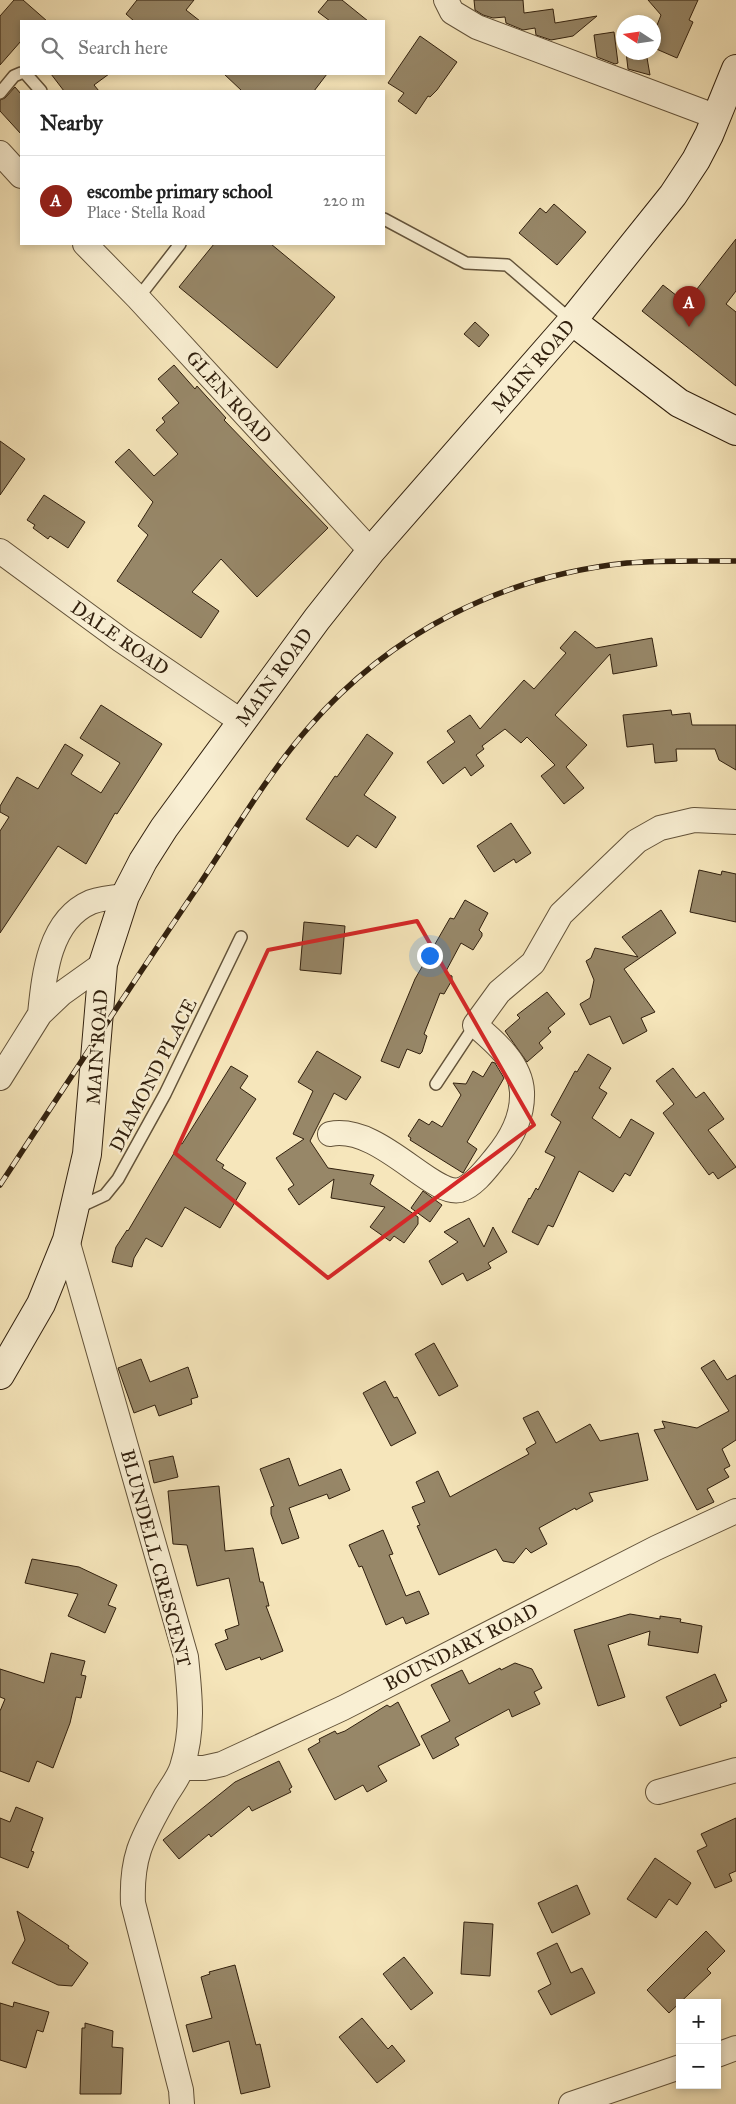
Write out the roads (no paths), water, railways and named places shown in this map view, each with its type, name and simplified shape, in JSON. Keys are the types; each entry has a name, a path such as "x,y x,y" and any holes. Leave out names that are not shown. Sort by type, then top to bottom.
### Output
{"main road":[{"name":"MAIN ROAD","path":"0,1375 41,1304 68,1240 87,1154 103,964 125,896 143,861 164,828 317,619 371,551 572,321 673,195 696,160 717,117 736,69"},
{"path":"572,321 679,403 736,431"}],"street":[{"path":"446,0 452,12 477,27 717,117"},
{"path":"0,153 20,175"},
{"name":"GLEN ROAD","path":"86,245 138,298 371,551"},
{"name":"DALE ROAD","path":"0,551 121,640 242,722"},
{"path":"330,1134 338,1133 360,1137 386,1149 446,1188 461,1190 470,1184 497,1156 520,1117 522,1084 513,1066 496,1042 475,1025 499,992 533,963 561,914 637,840 660,828 694,820 736,822"},
{"path":"40,1014 49,960 60,929 70,917 92,902 125,896"},
{"path":"0,1078 40,1014 61,994 103,964"},
{"name":"BLUNDELL CRESCENT","path":"68,1240 186,1657 191,1726 182,1768 145,1831 135,1857 132,1880 133,1903 181,2090 182,2104"},
{"name":"BOUNDARY ROAD","path":"182,1768 204,1768 222,1764 343,1708 656,1548 736,1511"},
{"path":"658,1792 736,1770"},
{"path":"721,2054 736,2048"},
{"path":"571,2104 676,2068"}],"lane":[{"path":"0,93 14,76 20,73"},
{"path":"27,75 40,90"},
{"path":"385,220 466,263 507,265 572,321"},
{"path":"138,298 179,245"},
{"name":"DIAMOND PLACE","path":"75,1209 90,1204 105,1195 118,1179 165,1094 241,937"},
{"path":"436,1084 475,1025"}],"railway":[{"path":"0,1185 278,765 309,727 341,693 376,663 413,637 452,614 494,596 537,581 581,570 627,563 736,561"}],"place":[{"name":"escombe primary school","path":"689,327"}]}
